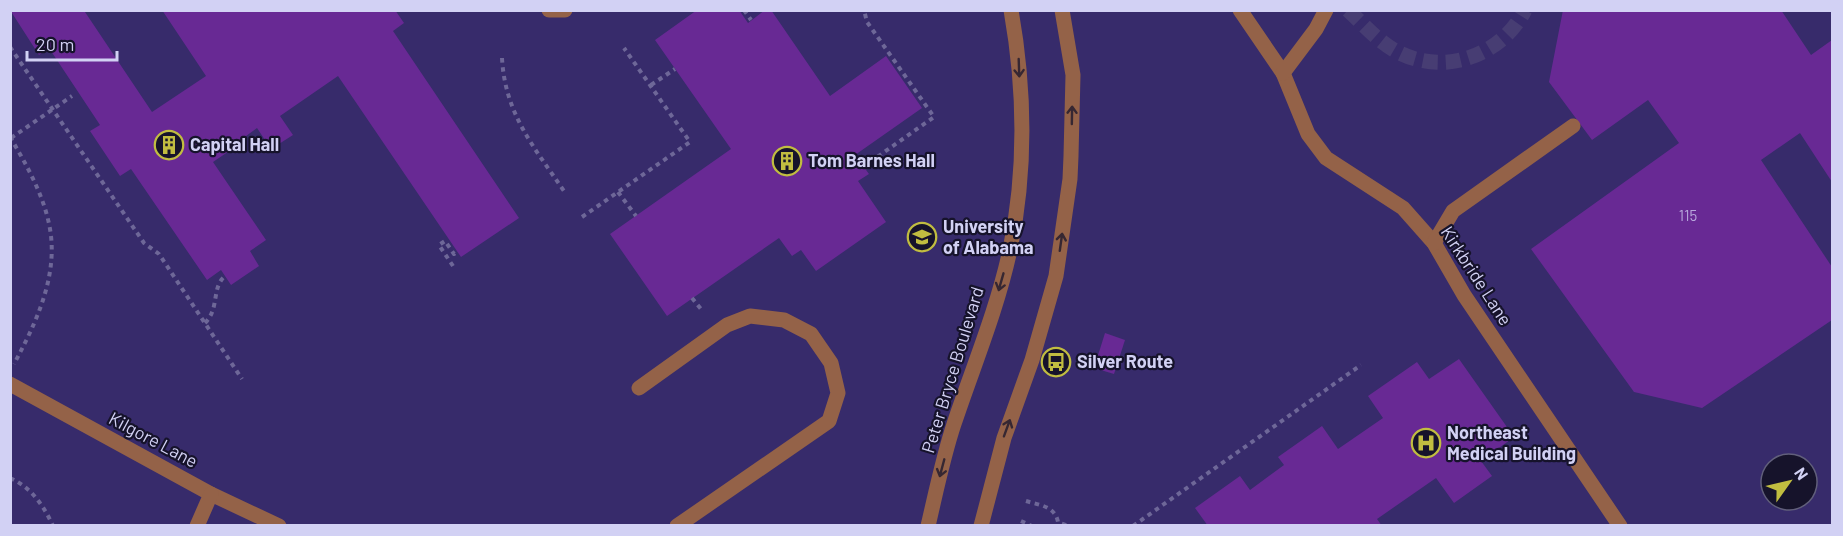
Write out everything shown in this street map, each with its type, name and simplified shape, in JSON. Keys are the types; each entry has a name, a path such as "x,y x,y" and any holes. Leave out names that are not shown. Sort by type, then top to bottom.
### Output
{"street":[{"path":"549,10 565,10"},
{"name":"Peter Bryce Boulevard","path":"928,525 953,426 987,330 1010,251 1017,205 1022,131 1018,51 1011,10"},
{"path":"981,525 1004,438 1032,360 1056,276 1070,179 1072,133 1073,75 1062,10"},
{"name":"Kirkbride Lane","path":"1240,10 1283,73 1308,134 1326,158 1403,208 1434,243 1464,295 1620,525"},
{"path":"1283,73 1316,29 1326,10"},
{"path":"1434,243 1453,211 1573,126"},
{"path":"639,388 727,325 750,316 784,320 811,334 831,363 838,393 829,421 676,525"},
{"name":"Kilgore Lane","path":"10,384 212,494 279,525"},
{"path":"197,525 212,494"}],"path":[{"path":"744,10 751,20"},
{"path":"863,167 934,117 867,22 864,10"},
{"path":"10,47 144,243 159,254 242,379"},
{"path":"582,217 690,142 624,48"},
{"path":"502,58 503,77 512,108 523,131 564,191"},
{"path":"651,86 675,69"},
{"path":"10,370 41,308 50,273 51,236 42,201 11,138 72,96"},
{"path":"618,192 636,216"},
{"path":"453,266 439,245 446,241 454,254 457,252"},
{"path":"205,323 211,317 216,305 220,281 225,276"},
{"path":"692,298 701,309"},
{"path":"1133,525 1361,365"},
{"path":"10,478 20,482 39,502 53,525"},
{"path":"1026,501 1050,508 1055,513 1057,524 1068,525"},
{"path":"1020,521 1032,525"}],"shaded area":[{"name":"University of Alabama","path":"10,11 1832,11 1832,525 11,525"}],"building":[{"name":"Capital Hall","path":"10,10 88,10 85,12 152,112 206,76 162,10 395,10 404,23 393,31 519,218 461,257 338,76 280,116 293,135 271,149 257,128 242,139 244,141 213,162 266,240 250,251 259,266 231,285 221,270 207,280 131,169 120,176 90,131 100,125 49,48 39,55"},
{"name":"Tom Barnes Hall","path":"697,10 739,10 748,23 765,10 771,10 830,96 886,56 922,108 855,155 869,174 858,181 886,222 816,271 801,250 792,256 779,238 667,316 610,234 731,149 655,40"},
{"path":"1563,10 1781,10 1811,55 1832,40 1832,182 1800,133 1761,160 1832,267 1832,320 1702,408 1634,392 1531,249 1679,143 1648,100 1592,140 1549,82"},
{"path":"1105,333 1125,340 1114,374 1094,368"},
{"name":"Northeast Medical Building","path":"1459,359 1514,437 1481,461 1492,476 1454,503 1436,478 1377,519 1382,526 1208,526 1195,508 1240,476 1250,490 1284,465 1278,457 1322,426 1338,449 1383,418 1368,396 1417,362 1429,379"}],"tunnel":[{"path":"1348,10 1376,37 1394,50 1412,58 1431,62 1450,62 1485,51 1514,27 1525,10"}],"place":[{"name":"Capital Hall","path":"169,145"},
{"name":"Tom Barnes Hall","path":"787,161"},
{"name":"University of Alabama","path":"922,237"},
{"name":"Silver Route","path":"1056,362"},
{"name":"Northeast Medical Building","path":"1426,443"}]}
